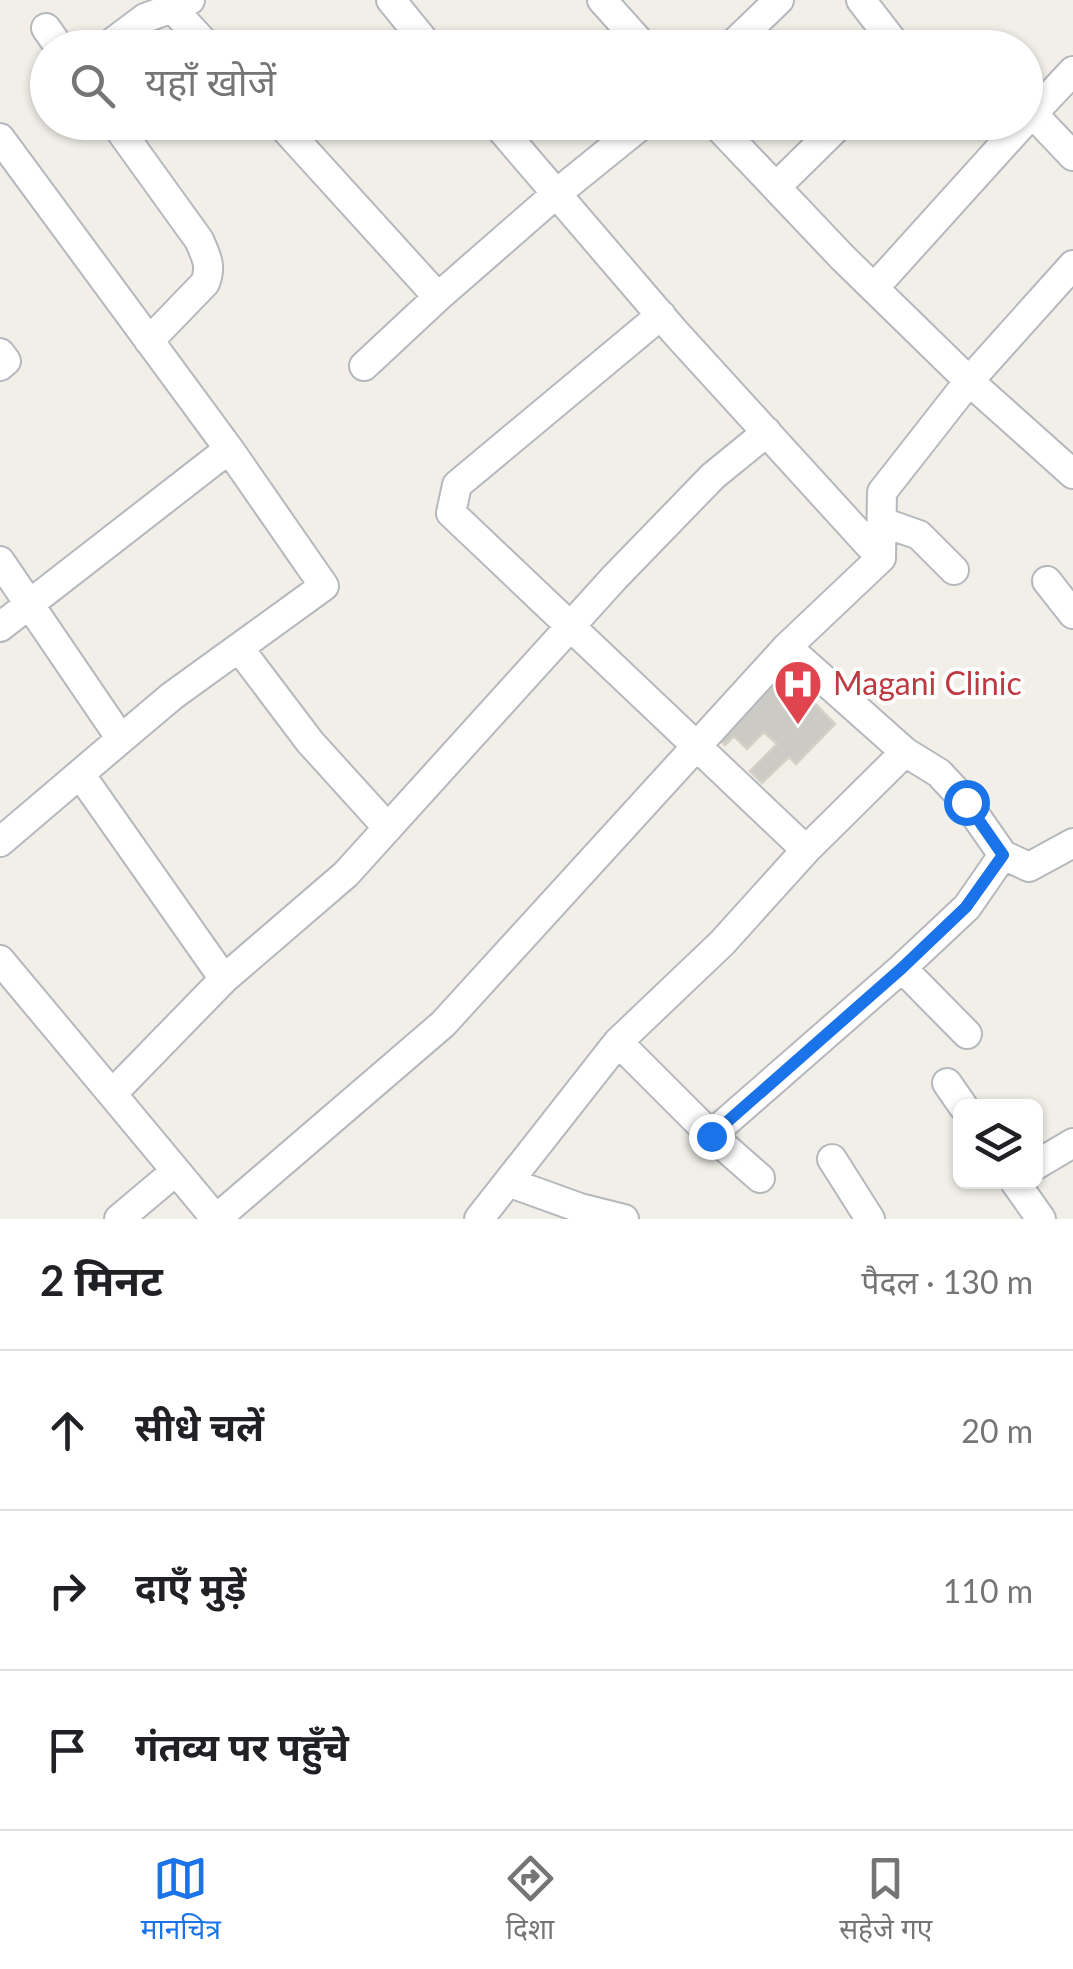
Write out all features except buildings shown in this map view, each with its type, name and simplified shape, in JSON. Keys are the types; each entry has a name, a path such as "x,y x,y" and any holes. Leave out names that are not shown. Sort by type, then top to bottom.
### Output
{"street":[{"path":"391,0 415,30"},
{"path":"602,0 629,30"},
{"path":"748,30 779,0"},
{"path":"862,0 884,30"},
{"path":"129,30 145,18 181,4 198,30"},
{"path":"1043,102 1073,70"},
{"path":"1043,132 1073,156"},
{"path":"0,138 229,449 324,586 172,696 0,842"},
{"path":"127,140 199,240 208,259 205,282 149,341"},
{"path":"294,140 438,297"},
{"path":"510,140 661,315 881,558"},
{"path":"364,366 438,297 623,140"},
{"path":"731,140 969,381 1073,474"},
{"path":"776,187 824,140"},
{"path":"874,288 1008,140"},
{"path":"0,960 216,1219 443,1024 787,647 881,558 882,492 969,381 1073,265"},
{"path":"661,315 457,485 451,512 806,850"},
{"path":"0,354 6,361 0,366"},
{"path":"112,1094 224,979 346,874 570,626 714,476 767,432"},
{"path":"0,627 229,449"},
{"path":"882,522 920,535 954,570"},
{"path":"0,561 121,739"},
{"path":"1046,581 1073,614"},
{"path":"787,647 905,752 939,773 966,802 1003,855 1029,867 1073,843"},
{"path":"239,648 310,742 388,828"},
{"path":"478,1219 618,1042 722,943 806,850 905,752"},
{"path":"80,774 224,979"},
{"path":"711,1136 966,907 1003,855"},
{"path":"902,968 966,1034"},
{"path":"618,1042 711,1136 760,1178"},
{"path":"1043,1161 1073,1142"},
{"path":"832,1158 870,1219"},
{"path":"119,1219 176,1170"},
{"path":"508,1182 624,1219"},
{"path":"1020,1189 1041,1219"}],"place":[{"name":"Magani Clinic","path":"798,726"}],"route":[{"path":"711,1136 966,907 1003,855 966,802"}]}
